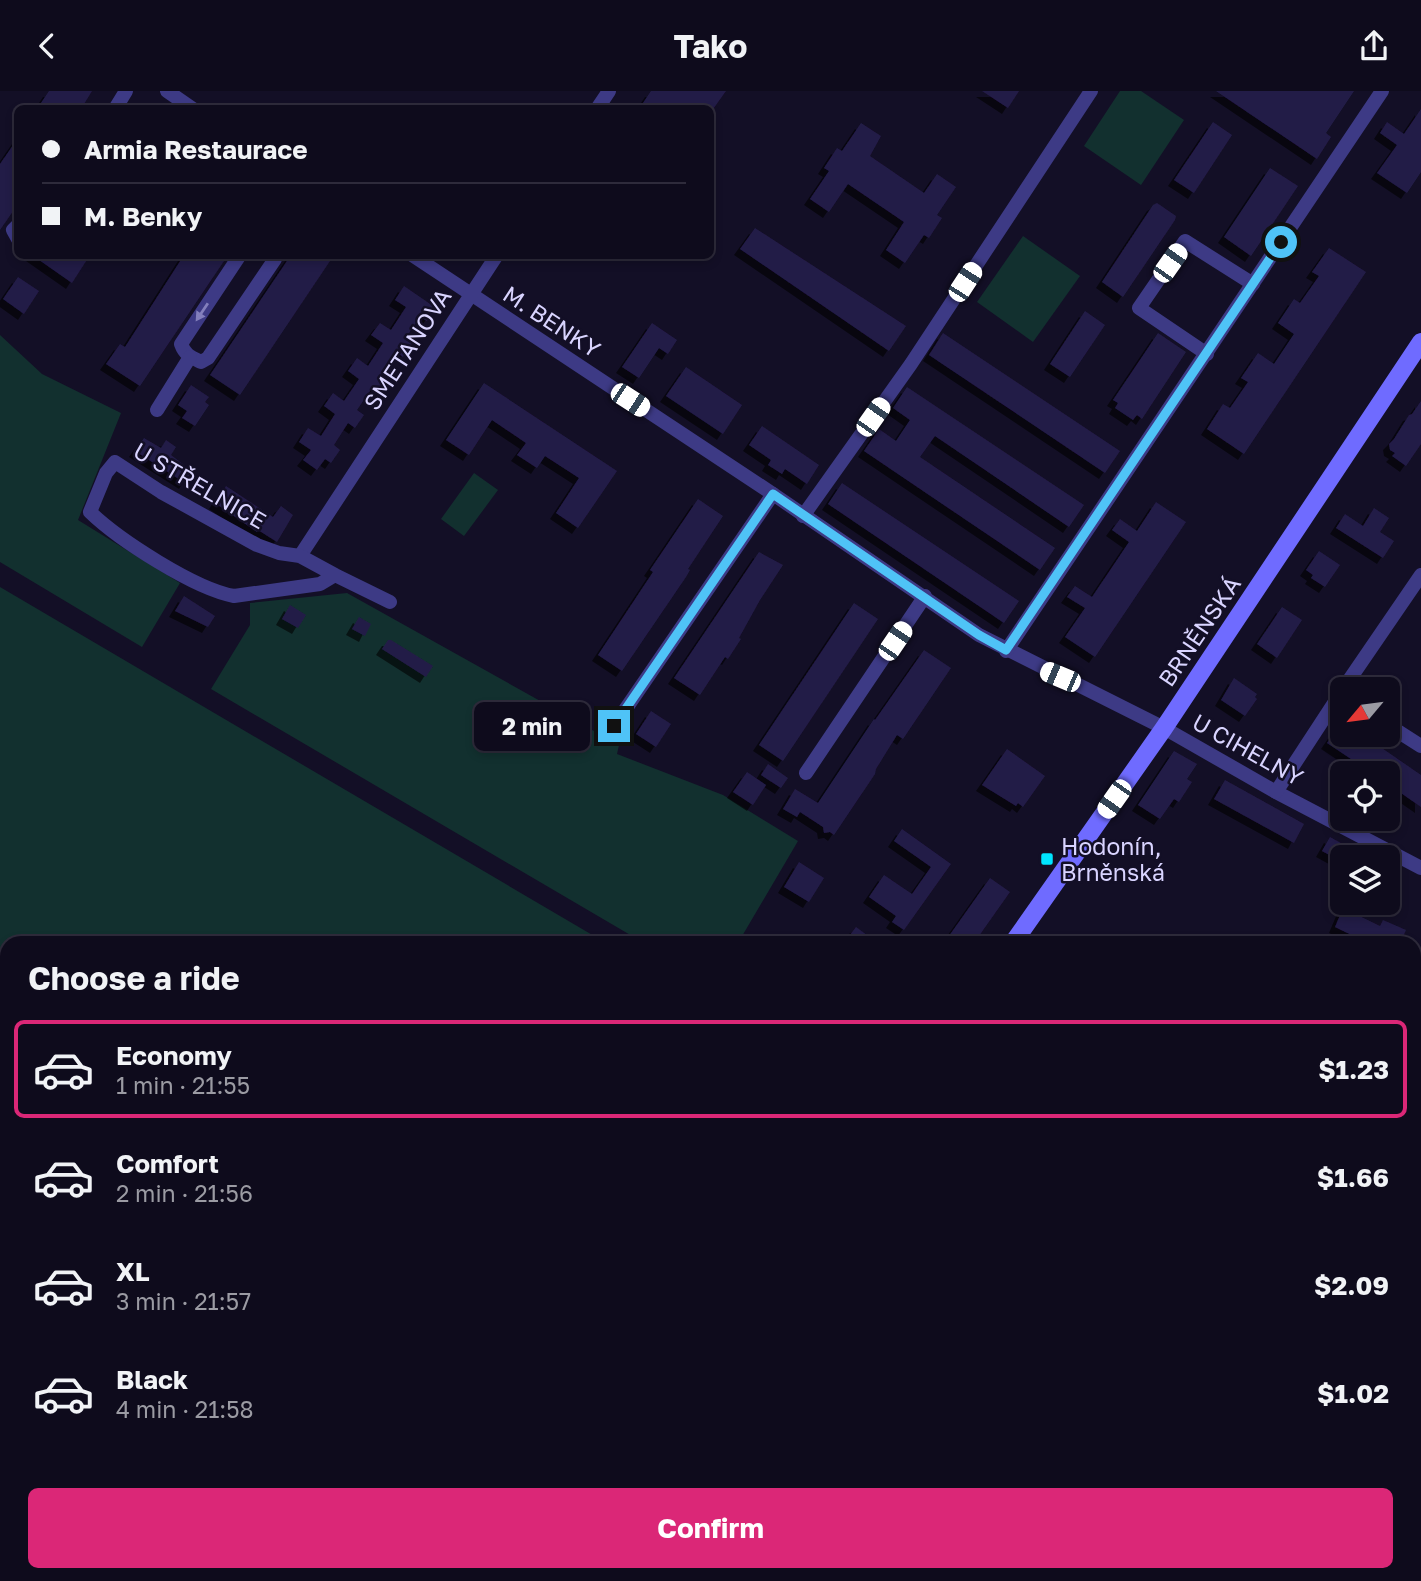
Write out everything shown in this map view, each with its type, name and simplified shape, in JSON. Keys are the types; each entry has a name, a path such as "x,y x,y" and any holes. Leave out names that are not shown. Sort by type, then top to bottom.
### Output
{"main road":[{"name":"BRNĚNSKÁ","path":"1018,936 1164,728 1421,342"}],"street":[{"path":"167,91 187,105"},
{"path":"803,516 911,364 1091,91"},
{"path":"1006,650 1382,91"},
{"path":"1206,353 1139,308 1185,240 1253,284"},
{"path":"237,259 181,344 184,352 201,362 208,358 275,259"},
{"name":"M. BENKY","path":"418,259 773,494 979,635 1164,728"},
{"name":"SMETANOVA","path":"300,557 494,259"},
{"path":"157,409 190,357"},
{"name":"U STŘELNICE","path":"335,575 320,584 234,596 222,594 125,541 107,529 90,512 106,473 115,462 161,492 257,545 300,557 390,602"},
{"path":"614,726 773,494"},
{"path":"1352,677 1421,575"},
{"path":"806,773 925,596"},
{"path":"1276,792 1330,710"},
{"name":"U CIHELNY","path":"1164,728 1276,792 1421,868"},
{"path":"1400,733 1421,746"}],"green space":[{"path":"1120,91 1141,91 1184,120 1141,185 1084,146"},
{"path":"1023,236 1080,276 1033,342 977,302"},
{"path":"0,335 42,374 121,413 78,520 180,583 142,647 0,562"},
{"path":"474,473 498,490 464,536 441,519"},
{"path":"0,587 594,936 0,936"},
{"path":"347,593 619,745 617,754 723,795 798,841 742,936 632,936 211,689 250,625 250,603"}],"building":[{"path":"49,91 92,91 83,105 40,105"},
{"path":"651,91 726,91 714,108 714,105 642,105"},
{"path":"982,91 1019,91 1008,108"},
{"path":"1216,91 1354,91 1326,133 1331,137 1317,159"},
{"path":"1421,109 1421,172 1407,193 1377,173 1397,145 1380,133 1387,122 1404,134"},
{"path":"1213,122 1232,135 1194,193 1174,180"},
{"path":"861,123 881,136 870,156 924,193 937,174 956,187 937,215 942,218 929,238 924,235 905,263 886,250 904,222 848,184 829,212 810,199 829,171 824,168 837,148 842,151"},
{"path":"14,144 14,210 0,230 0,164"},
{"path":"1270,168 1298,186 1251,256 1224,237"},
{"path":"1157,203 1176,216 1175,220 1123,297 1102,282 1153,205"},
{"path":"755,228 906,326 889,351 740,249"},
{"path":"1329,248 1366,272 1244,454 1207,429 1223,404 1230,408 1248,382 1241,378 1258,353 1274,364 1294,334 1278,323 1294,299 1300,303 1319,276 1312,272"},
{"path":"38,259 87,259 72,283"},
{"path":"181,259 225,259 140,386 106,364 120,344 125,347"},
{"path":"288,259 331,259 240,395 210,375"},
{"path":"18,277 39,291 24,314 3,299"},
{"path":"404,286 436,308 427,321 420,317 405,339 412,344 403,357 396,352 381,375 388,379 380,392 372,388 357,410 364,415 355,428 348,423 334,445 340,450 331,463 325,459 317,470 303,460 311,450 299,442 308,428 321,436 335,414 324,406 333,393 344,401 359,379 348,371 357,358 368,366 383,343 371,335 380,323 391,330 406,307 395,300"},
{"path":"1085,311 1105,325 1070,377 1050,364"},
{"path":"652,323 677,340 668,354 659,348 639,378 622,367"},
{"path":"943,333 1120,451 1105,473 929,355"},
{"path":"1158,333 1186,352 1142,419 1137,415 1133,420 1115,408 1118,403 1113,400"},
{"path":"686,367 742,405 723,434 666,396"},
{"path":"484,383 617,471 578,528 556,513 579,478 545,456 537,468 517,455 526,443 492,420 469,455 446,440"},
{"path":"191,385 209,397 205,402 209,405 195,426 182,418 187,411 178,405"},
{"path":"907,387 1084,505 1069,527 935,436 920,457 1055,548 1040,570 864,451 879,429 896,441 910,420 893,408"},
{"path":"1421,401 1421,444 1406,466 1392,456 1395,453 1390,450 1389,444"},
{"path":"762,426 819,465 807,484 785,469 782,474 768,465 771,460 749,445"},
{"path":"144,438 161,448 166,440 176,447 171,455 192,471 185,483 135,451"},
{"path":"842,483 1019,601 1004,623 828,504"},
{"path":"226,486 273,517 281,506 293,515 277,542 258,530 257,532 215,503"},
{"path":"698,499 723,516 688,569 690,570 686,577 622,671 598,655"},
{"path":"1156,502 1186,522 1095,657 1065,637 1085,608 1067,597 1075,586 1092,597 1129,542 1112,530 1120,519 1137,531"},
{"path":"1374,508 1389,518 1380,532 1394,541 1383,558 1336,528 1345,514 1363,526"},
{"path":"1319,551 1340,565 1325,587 1311,578 1313,575 1306,570"},
{"path":"759,552 783,565 760,600 739,638 741,639 728,659 725,657 700,695 674,678"},
{"path":"184,596 215,616 208,627 175,611"},
{"path":"854,603 878,619 783,761 759,745"},
{"path":"290,605 306,615 298,628 282,619"},
{"path":"1282,607 1302,620 1277,658 1257,644"},
{"path":"359,617 371,624 365,636 352,629"},
{"path":"388,640 433,666 426,677 382,649"},
{"path":"924,650 951,668 903,739 897,735 875,774 834,835 830,832 824,833 823,827 800,812 797,817 783,809 795,789 818,803"},
{"path":"1234,678 1257,694 1257,699 1245,716 1221,700"},
{"path":"651,711 671,724 656,747 636,734"},
{"path":"1333,747 1380,747 1421,775 1421,807 1400,792 1400,761 1354,761"},
{"path":"1007,749 1045,776 1023,807 1018,803 1016,806 982,785"},
{"path":"1174,751 1197,764 1187,779 1192,782 1179,802 1174,799 1160,819 1138,805"},
{"path":"768,764 788,778 781,788 761,775"},
{"path":"747,772 766,785 753,805 733,792"},
{"path":"1225,780 1304,824 1294,843 1214,799"},
{"path":"902,829 951,864 904,930 892,922 896,916 869,897 884,875 912,894 931,867 894,841"},
{"path":"1330,837 1345,845 1330,845 1330,855 1322,851"},
{"path":"799,862 824,878 809,902 784,887"},
{"path":"990,878 1010,892 979,936 949,936"},
{"path":"1340,915 1357,915 1380,926 1383,920 1406,930 1403,936 1354,936 1335,927"},
{"path":"856,927 868,936 849,936"}],"place":[{"name":"Hodonín, Brněnská","path":"1047,859"}],"route":[{"path":"614,726 773,494 979,635 1006,650 1281,242"}]}
